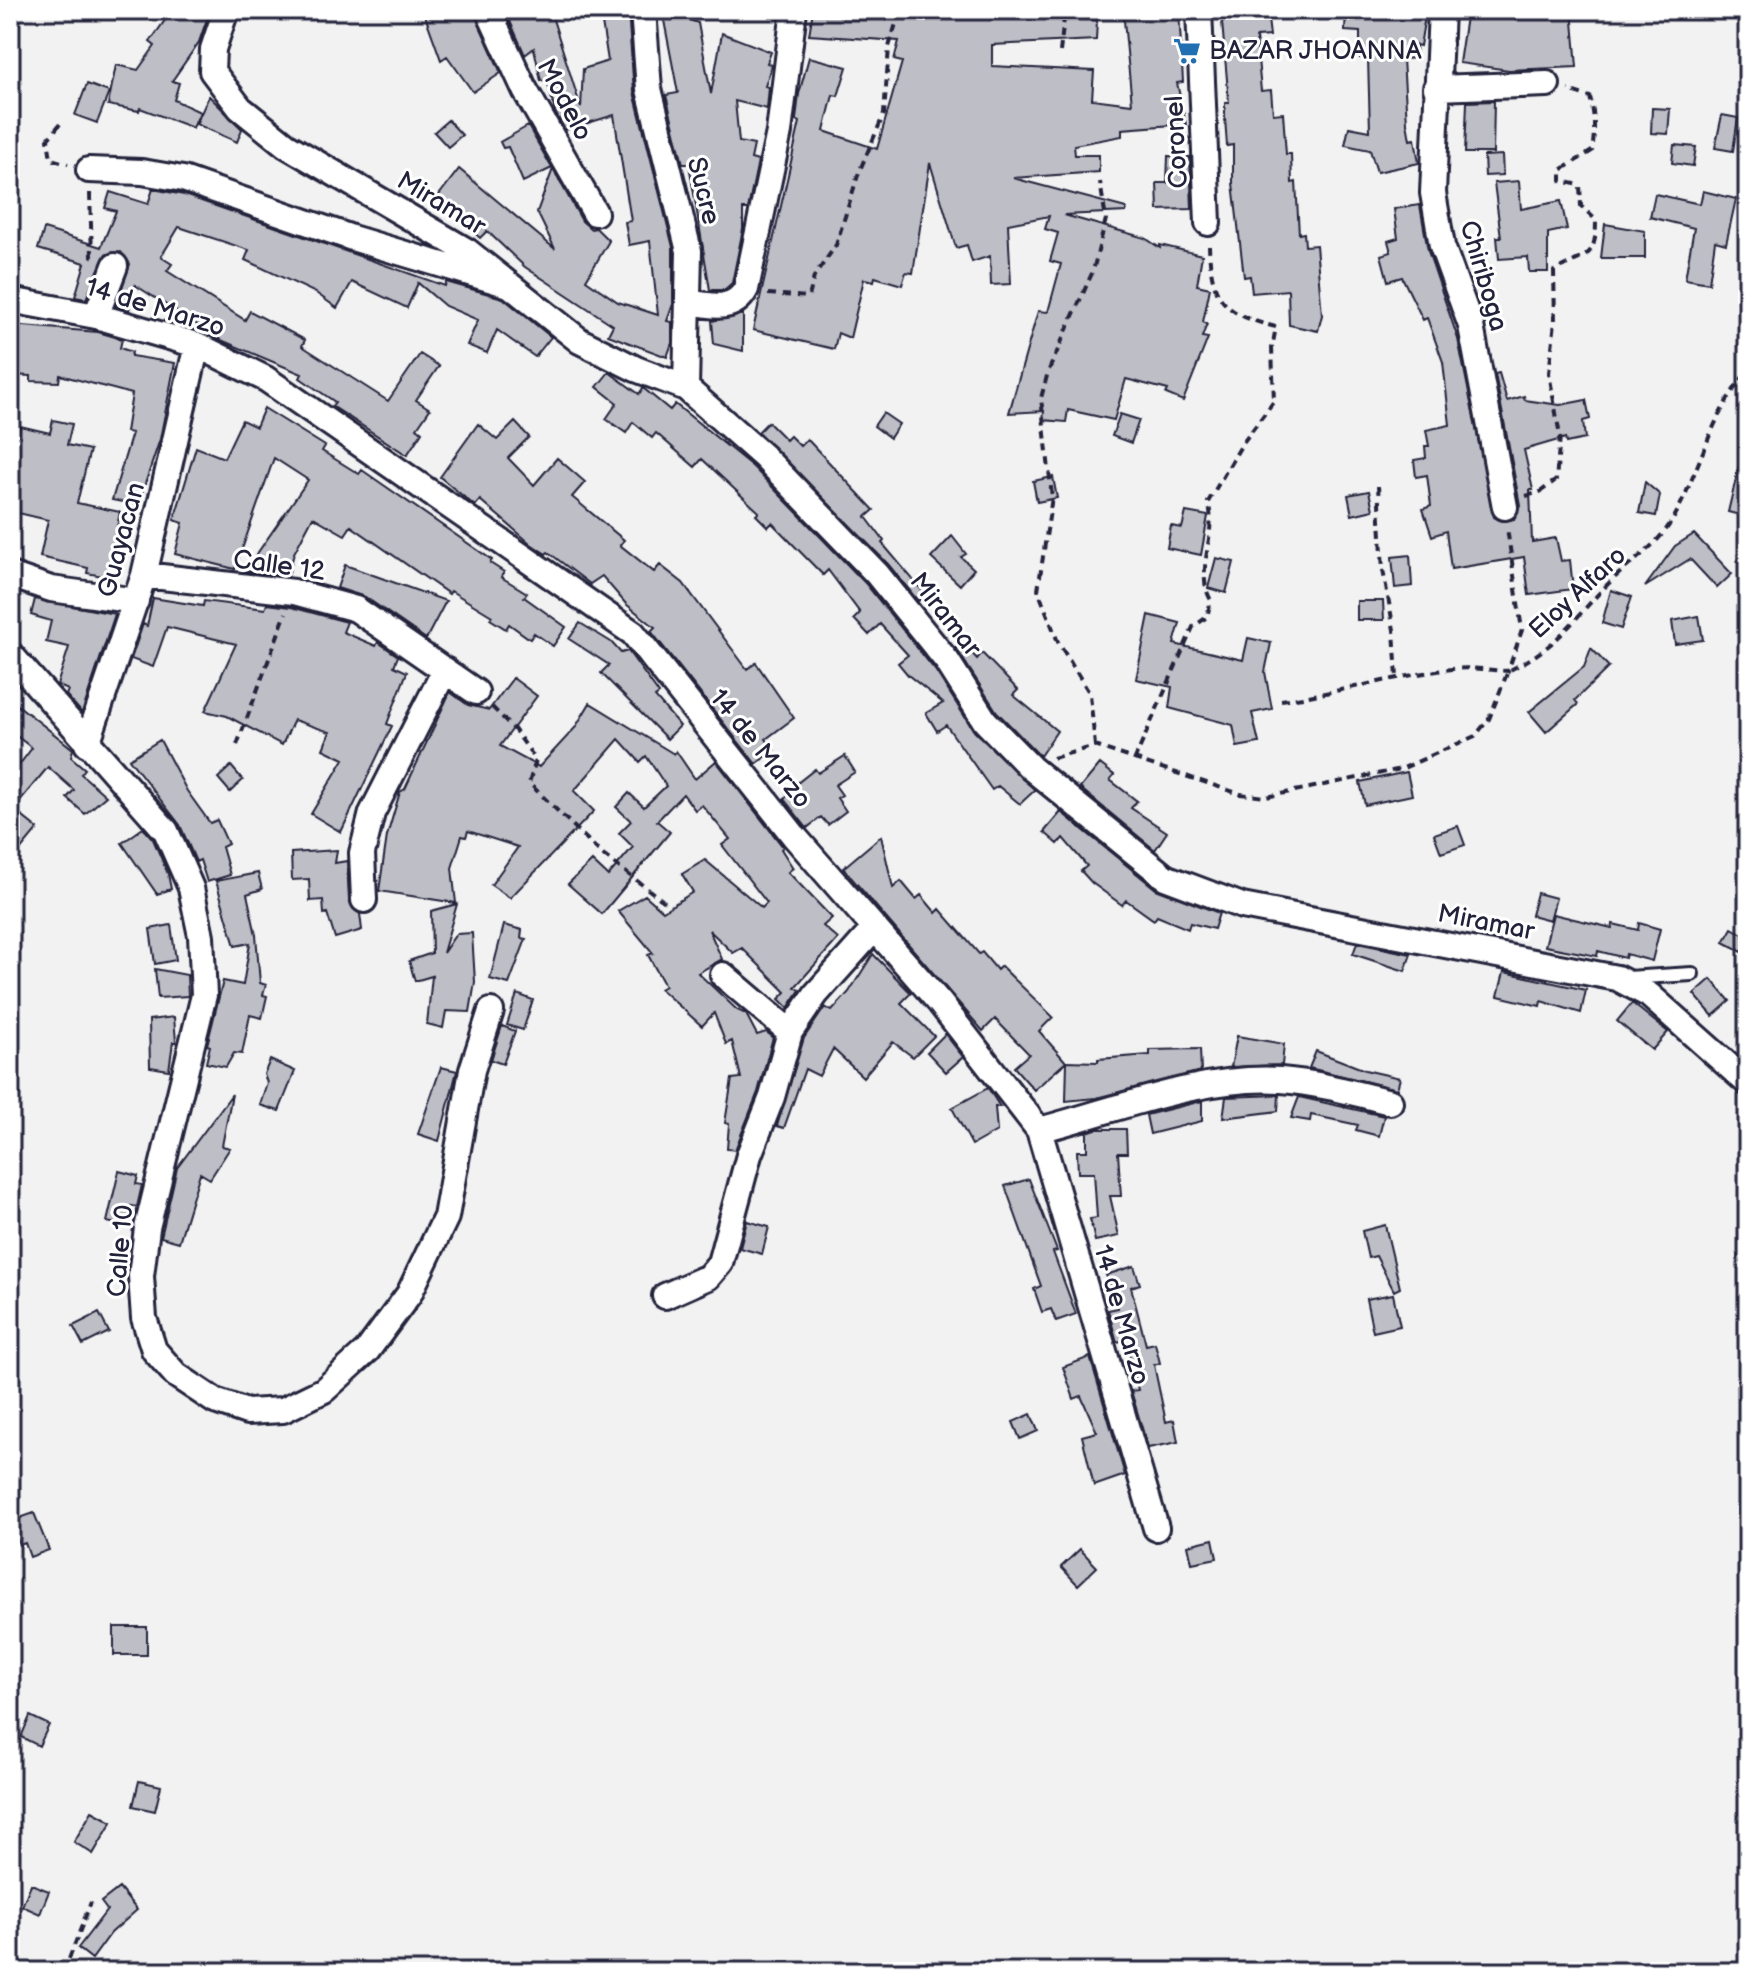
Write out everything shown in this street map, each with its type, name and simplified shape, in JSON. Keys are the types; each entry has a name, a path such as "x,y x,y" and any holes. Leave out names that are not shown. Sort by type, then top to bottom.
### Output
{"street":[{"name":"Miramar","path":"226,10 213,49 212,71 240,108 286,145 455,243 516,287 580,341 636,369 686,388 763,456 877,574 947,661 985,721 1031,768 1165,877 1242,906 1617,978 1649,995 1748,1083"},
{"name":"Modelo","path":"488,10 525,90 595,213"},
{"name":"Sucre","path":"643,10 649,89 689,251 686,388"},
{"path":"689,302 725,305 740,299 746,289 779,132 794,10"},
{"name":"Coronel","path":"1199,10 1208,223"},
{"name":"Chiriboga","path":"1441,10 1433,193 1442,246 1471,326 1505,507"},
{"path":"1436,88 1547,84"},
{"path":"89,170 142,172 183,179 352,238 427,259 471,277 516,287"},
{"path":"96,316 115,266"},
{"name":"14 de Marzo","path":"10,300 96,316 197,345 266,379 633,633 794,836 940,1003 1039,1130 1156,1528"},
{"name":"Guayacan","path":"87,744 144,575 197,345"},
{"path":"10,575 51,589 136,601"},
{"name":"Calle 12","path":"144,575 294,592 356,609 476,692"},
{"name":"Calle 10","path":"10,654 166,831 191,888 201,936 204,995 147,1228 141,1276 144,1318 154,1350 176,1375 215,1401 247,1412 283,1410 324,1390 367,1351 409,1294 446,1217 472,1070 491,1011"},
{"path":"364,900 362,853 372,813 445,670"},
{"path":"665,1296 708,1277 720,1263 749,1155 772,1097 790,1032 816,994 875,928"},
{"path":"723,975 790,1032"},
{"path":"1039,1130 1224,1083 1278,1080 1326,1085 1390,1102"}],"lane":[{"path":"1617,978 1692,974"}],"path":[{"path":"746,289 809,297 814,277 836,245 859,172 884,114 889,47 900,10"},
{"path":"1060,52 1065,10"},
{"path":"1031,768 1070,750 1095,746 1240,794 1266,797 1401,769 1475,736 1489,719 1522,630 1505,507 1516,499 1540,492 1556,480 1560,436 1549,373 1555,322 1554,271 1589,257 1596,243 1596,220 1581,206 1580,185 1561,181 1561,170 1592,151 1594,114 1590,97 1547,84"},
{"path":"60,124 48,139 51,159 89,170 92,256 115,266"},
{"path":"1095,746 1090,694 1058,642 1038,590 1052,497 1041,398 1048,372 1093,271 1106,219 1100,182"},
{"path":"1134,761 1193,627 1207,617 1211,600 1204,589 1214,519 1208,502 1242,444 1274,401 1272,348 1276,327 1240,318 1216,293 1208,223"},
{"name":"Eloy Alfaro","path":"1508,671 1542,654 1583,615 1609,583 1653,548 1678,511 1727,395 1748,371"},
{"path":"1378,486 1383,570 1394,630 1397,678"},
{"path":"237,745 294,592"},
{"path":"1281,700 1330,694 1455,668 1508,671"},
{"path":"476,692 514,729 536,760 529,783 603,855 670,906"},
{"path":"64,1972 91,1902"}],"building":[{"path":"172,10 210,10 199,42 172,81 179,83 174,100 200,112 193,128 140,108 139,111 108,105 116,65 138,70 155,46 150,42"},
{"path":"423,10 473,10 501,73 473,92 447,56 441,60"},
{"path":"505,10 550,10 581,108 583,69 608,61 600,10 628,10 634,92 673,247 673,304 667,321 672,322 672,343 667,357 608,335 613,325 525,267 487,231 480,238 436,199 459,169 555,249 537,212 553,169 582,221 591,229 596,228 609,241 586,280 618,302 658,315 650,241 629,245 625,222 631,221 614,115 565,130 555,112 547,80 541,81 534,48 525,55"},
{"path":"662,10 698,23 711,94 722,33 771,52 767,63 772,65 765,86 769,87 767,109 735,101 739,142 754,145 751,159 758,161 748,209 743,209 743,229 732,283 724,290 710,290 689,164 683,164 666,95 678,93"},
{"path":"813,10 1042,10 1042,17 1097,20 1096,40 992,45 992,66 1094,71 1092,99 1132,104 1123,10 1179,10 1183,82 1177,83 1186,124 1122,129 1122,136 1074,145 1075,155 1099,155 1099,172 1013,178 1126,208 1126,212 1064,215 1145,238 1160,248 1160,245 1202,255 1197,285 1210,288 1203,322 1207,324 1202,337 1208,338 1183,401 1166,394 1168,390 1126,379 1114,420 1068,410 1066,422 1043,420 1044,411 1009,413 1038,311 1048,312 1061,264 1050,261 1058,233 1045,229 1049,216 1008,224 1011,284 991,285 990,256 972,262 967,245 956,248 930,163 913,273 906,272 902,285 875,277 874,281 864,279 850,338 838,333 834,349 753,330 800,122 796,120 799,94 809,57 847,67 838,96 833,95 824,131 877,149 902,62 894,60 899,41 809,35"},
{"path":"1221,10 1267,10 1270,36 1256,37 1261,91 1271,90 1273,114 1283,113 1286,154 1291,154 1292,183 1296,182 1299,234 1304,233 1305,246 1316,245 1322,315 1318,331 1289,325 1288,290 1252,293 1250,276 1244,277 1233,183 1233,145 1227,146 1225,103 1229,103"},
{"path":"1346,10 1402,10 1425,16 1420,46 1416,45 1417,58 1403,59 1407,123 1410,140 1415,139 1419,163 1377,172 1370,150 1345,145 1349,127 1370,131 1368,58 1360,58 1360,32 1345,31"},
{"path":"1467,10 1572,10 1577,67 1509,70 1459,63"},
{"path":"87,84 109,92 97,123 75,115"},
{"path":"209,96 242,129 237,142 196,124"},
{"path":"1494,101 1493,153 1465,153 1467,102"},
{"path":"1652,108 1670,109 1668,134 1651,133"},
{"path":"1722,115 1738,118 1733,151 1715,148"},
{"path":"448,120 462,135 448,147 434,132"},
{"path":"528,126 552,168 523,182 508,147 503,148 500,142"},
{"path":"1674,145 1696,147 1693,166 1672,163"},
{"path":"1502,155 1503,175 1485,176 1484,156"},
{"path":"1168,156 1190,157 1192,209 1158,210 1157,183 1167,183"},
{"path":"1519,181 1521,209 1561,201 1567,229 1548,233 1548,272 1529,272 1528,257 1499,259 1497,237 1501,237 1494,183"},
{"path":"153,189 184,195 445,286 446,282 503,298 551,337 535,357 497,330 487,353 467,345 478,320 445,306 418,283 407,308 352,282 337,308 316,293 245,260 249,250 179,227 161,257 172,264 167,271 245,320 250,311 305,340 302,346 388,401 420,354 439,366 416,400 430,409 417,428 422,432 407,455 332,406 335,402 300,378 302,374 221,340 135,285 129,310 116,306 130,264 121,252 105,255 86,299 75,297 85,263 38,249 44,229 101,247 116,211 105,208 110,192 148,204"},
{"path":"1703,191 1736,199 1726,244 1715,241 1709,283 1685,279 1694,228 1650,217 1655,194 1700,204"},
{"path":"1420,205 1428,251 1458,339 1494,517 1501,521 1514,519 1520,505 1495,374 1499,373 1507,401 1524,396 1525,400 1560,405 1586,400 1590,419 1583,421 1585,439 1566,443 1565,438 1524,450 1533,490 1530,490 1532,542 1556,538 1561,561 1570,560 1573,589 1529,595 1524,557 1451,569 1446,531 1432,536 1423,509 1431,506 1427,475 1416,477 1414,460 1426,458 1425,446 1429,446 1426,430 1450,425 1443,362 1427,318 1423,320 1402,277 1388,281 1381,255 1391,252 1388,241 1398,238 1394,209"},
{"path":"1605,224 1645,231 1645,258 1601,258"},
{"path":"743,314 743,351 714,344 712,321"},
{"path":"10,325 98,332 122,339 120,348 132,352 131,356 175,363 160,439 138,505 112,500 132,433 126,432 132,394 60,375 59,382 31,381 31,376 10,375"},
{"path":"609,372 639,394 643,388 670,410 675,404 753,467 866,584 935,670 974,731 1035,790 1020,804 998,786 992,790 946,725 937,731 926,713 943,703 898,663 908,655 880,624 869,635 854,619 860,613 828,570 823,575 772,523 768,527 756,515 759,512 702,459 695,467 656,433 652,438 633,422 626,433 606,419 617,403 597,387"},
{"path":"264,408 325,446 322,451 359,474 362,470 492,560 490,563 504,572 501,577 527,593 524,597 566,627 553,646 534,633 530,639 509,624 506,629 490,619 492,616 451,591 449,594 351,526 345,535 313,517 294,553 288,576 245,571 308,480 274,458 235,569 175,554 183,523 174,520 196,447 224,458 242,420 256,427"},
{"path":"883,413 899,424 890,438 874,426"},
{"path":"1120,414 1139,420 1131,443 1112,436"},
{"path":"53,420 72,424 67,445 90,450 77,503 120,512 107,577 87,573 88,568 40,557 48,520 10,511 10,444 15,445 20,426 50,433"},
{"path":"515,422 529,437 508,458 534,485 557,458 585,482 572,497 624,540 620,545 654,572 660,565 683,583 747,669 756,663 794,718 766,739 774,750 756,764 651,631 655,627 626,604 602,576 590,584 548,552 546,554 531,544 480,500 475,506 440,477 478,424 497,440"},
{"path":"768,422 786,440 790,436 800,446 807,439 874,510 866,517 884,541 882,543 926,595 918,601 888,564 758,432"},
{"path":"1741,458 1748,458 1748,517 1728,512"},
{"path":"1053,477 1057,498 1037,502 1033,481"},
{"path":"1645,482 1660,495 1656,516 1639,513"},
{"path":"1369,491 1373,510 1352,515 1348,495"},
{"path":"1186,512 1208,516 1201,555 1167,548 1171,526 1182,528"},
{"path":"1694,534 1732,574 1717,588 1690,559 1645,587 1675,546"},
{"path":"952,536 966,554 961,557 974,569 960,585 931,558"},
{"path":"1410,555 1412,586 1395,588 1392,557"},
{"path":"1216,558 1234,562 1226,593 1208,588"},
{"path":"345,565 446,601 426,639 365,597 337,588"},
{"path":"1611,590 1632,597 1621,629 1602,623"},
{"path":"153,598 203,606 204,601 265,609 267,604 291,607 347,622 343,632 376,646 378,642 398,656 394,666 407,672 387,724 392,726 341,832 311,814 344,759 323,749 330,732 294,720 282,745 227,716 205,711 236,644 167,627 153,667 131,659 143,624 147,626"},
{"path":"35,599 115,614 82,713 66,695 68,690 57,685 69,647 46,642 51,621 31,615"},
{"path":"1357,601 1383,601 1384,620 1357,620"},
{"path":"1149,615 1180,623 1174,644 1243,660 1248,638 1271,643 1265,672 1272,709 1252,713 1259,743 1237,747 1233,725 1169,708 1172,687 1136,679"},
{"path":"1699,616 1703,640 1675,644 1672,621"},
{"path":"580,623 611,642 621,653 628,651 659,694 655,697 680,726 667,739 601,673 609,665 569,639"},
{"path":"962,642 977,659 982,653 1018,690 1013,695 1057,731 1040,756 997,712 956,648"},
{"path":"1591,648 1609,667 1575,700 1578,704 1546,732 1529,712 1584,667"},
{"path":"513,678 537,696 500,746 539,767 575,728 590,703 674,754 676,751 695,779 716,761 783,847 781,849 793,868 788,872 832,918 823,926 838,939 795,987 800,990 788,1008 779,999 786,992 742,948 733,953 709,930 722,959 698,973 737,1010 746,1014 757,1035 766,1032 773,1037 758,1092 735,1150 727,1149 729,1124 725,1123 732,1079 741,1078 732,1041 726,1044 714,1013 702,1026 660,989 665,986 648,955 653,953 618,911 645,895 663,911 693,892 682,874 705,860 762,908 767,903 722,845 730,839 702,805 695,810 683,794 657,821 670,832 602,914 568,884 592,861 608,876 633,847 619,833 631,821 616,807 629,793 644,807 666,786 646,756 640,762 619,739 574,791 594,811 510,898 491,885 518,847 468,831 466,837 462,836 452,868 456,903 379,891 387,836 400,792 405,789 450,692 468,705 489,710"},
{"path":"10,699 73,749 71,757 85,769 81,774 106,796 85,814 67,798 74,790 48,767 13,809 38,829 10,863 10,777 32,748 10,731"},
{"path":"160,740 187,791 210,823 217,820 228,844 222,847 230,875 207,882 200,860 196,862 180,825 129,759"},
{"path":"845,756 855,772 835,785 842,795 837,798 846,811 828,825 821,817 807,828 784,799 788,795 786,792 815,769 818,773"},
{"path":"1100,764 1114,775 1110,780 1137,801 1131,808 1167,832 1155,850 1080,788"},
{"path":"231,766 243,780 230,792 218,778"},
{"path":"1407,772 1412,795 1365,805 1360,782"},
{"path":"1061,812 1156,889 1219,913 1214,929 1190,923 1188,929 1157,916 1154,920 1126,900 1122,905 1092,883 1081,871 1087,866 1063,838 1058,844 1044,832"},
{"path":"1458,826 1465,845 1441,853 1434,834"},
{"path":"143,828 153,839 168,874 171,889 157,894 122,843"},
{"path":"881,836 893,888 901,881 916,899 921,895 936,913 940,909 979,954 982,952 997,970 1001,966 1053,1017 1039,1031 1066,1062 1034,1090 1014,1067 1029,1054 995,1019 983,1031 843,868"},
{"path":"337,850 335,863 347,861 349,901 360,914 362,930 335,938 327,913 324,914 323,900 310,901 309,879 292,880 291,853"},
{"path":"258,873 262,889 247,894 256,935 260,983 266,985 262,1018 250,1015 242,1054 234,1053 226,1067 206,1063 210,1046 207,1045 223,981 243,985 250,943 235,946 216,881"},
{"path":"1537,893 1556,898 1550,920 1531,915"},
{"path":"457,904 443,953 456,934 472,933 475,982 470,1012 446,1011 443,1028 427,1024 432,976 415,981 409,961 432,953 431,911"},
{"path":"1553,914 1612,928 1613,924 1638,930 1639,923 1660,929 1652,961 1626,954 1625,958 1598,951 1597,956 1545,946"},
{"path":"171,925 176,960 155,964 150,929"},
{"path":"504,925 522,930 521,938 526,939 509,984 490,979"},
{"path":"1732,928 1748,937 1748,955 1724,942"},
{"path":"1357,943 1411,954 1405,971 1353,954"},
{"path":"873,954 911,993 901,1003 934,1036 913,1057 893,1042 863,1077 833,1049 819,1076 805,1069 784,1128 777,1126 804,1038 825,1007 832,1011 849,992"},
{"path":"155,969 187,975 188,996 158,998"},
{"path":"1504,972 1586,990 1581,1013 1541,1001 1540,1006 1498,996"},
{"path":"1711,979 1730,1001 1713,1016 1694,994"},
{"path":"517,994 533,1000 523,1030 507,1025"},
{"path":"1632,1003 1668,1032 1652,1050 1617,1021"},
{"path":"174,1017 176,1042 173,1042 169,1070 150,1067 149,1020"},
{"path":"502,1026 515,1031 503,1064 491,1060"},
{"path":"945,1034 963,1057 946,1072 927,1052"},
{"path":"1237,1036 1284,1044 1282,1065 1231,1067"},
{"path":"1200,1049 1201,1071 1096,1098 1066,1101 1067,1061 1098,1062 1098,1059 1150,1055 1150,1050"},
{"path":"1316,1051 1365,1070 1400,1078 1397,1089 1309,1068"},
{"path":"270,1060 295,1071 279,1111 260,1105 267,1083 264,1074"},
{"path":"441,1067 457,1071 439,1141 418,1134"},
{"path":"988,1088 1000,1107 995,1107 997,1131 972,1145 952,1108"},
{"path":"232,1094 222,1146 230,1148 210,1179 200,1173 179,1242 161,1237 177,1168"},
{"path":"1279,1095 1278,1111 1223,1118 1226,1097"},
{"path":"1299,1097 1384,1116 1379,1136 1356,1130 1358,1125 1311,1115 1310,1121 1291,1118"},
{"path":"1202,1101 1202,1121 1150,1134 1146,1115"},
{"path":"1126,1129 1127,1153 1118,1153 1121,1196 1110,1196 1119,1236 1095,1241 1090,1219 1097,1218 1094,1173 1078,1173 1077,1151 1087,1151 1087,1132"},
{"path":"119,1171 138,1176 136,1184 142,1185 137,1207 131,1206 126,1226 107,1222"},
{"path":"1029,1179 1057,1251 1053,1252 1076,1314 1056,1321 1051,1309 1042,1312 1034,1289 1041,1286 1005,1186"},
{"path":"747,1221 769,1227 762,1254 740,1248"},
{"path":"1385,1225 1400,1288 1394,1291 1376,1256 1368,1258 1362,1231"},
{"path":"1134,1266 1140,1284 1131,1287 1146,1345 1155,1343 1160,1363 1154,1365 1166,1422 1174,1420 1178,1442 1148,1448 1131,1391 1138,1390 1125,1340 1117,1342 1108,1310 1118,1308 1106,1275"},
{"path":"1393,1294 1400,1326 1373,1332 1366,1299"},
{"path":"99,1313 109,1332 83,1345 73,1326"},
{"path":"1090,1357 1125,1475 1094,1486 1082,1436 1097,1432 1081,1396 1074,1399 1063,1367"},
{"path":"1031,1414 1038,1431 1020,1439 1013,1422"},
{"path":"34,1513 49,1550 30,1557 25,1543 19,1545 11,1521"},
{"path":"1213,1539 1217,1558 1192,1563 1188,1545"},
{"path":"1080,1549 1097,1567 1078,1585 1061,1567"},
{"path":"114,1627 147,1627 147,1655 114,1655"},
{"path":"30,1716 49,1725 39,1746 21,1737"},
{"path":"139,1781 161,1786 155,1811 133,1806"},
{"path":"92,1811 112,1822 93,1854 74,1842"},
{"path":"31,1884 49,1891 40,1914 22,1906"},
{"path":"119,1888 137,1910 111,1933 92,1959 78,1948 107,1910 101,1902"}],"place":[{"name":"BAZAR JHOANNA","path":"1187,51"}]}
